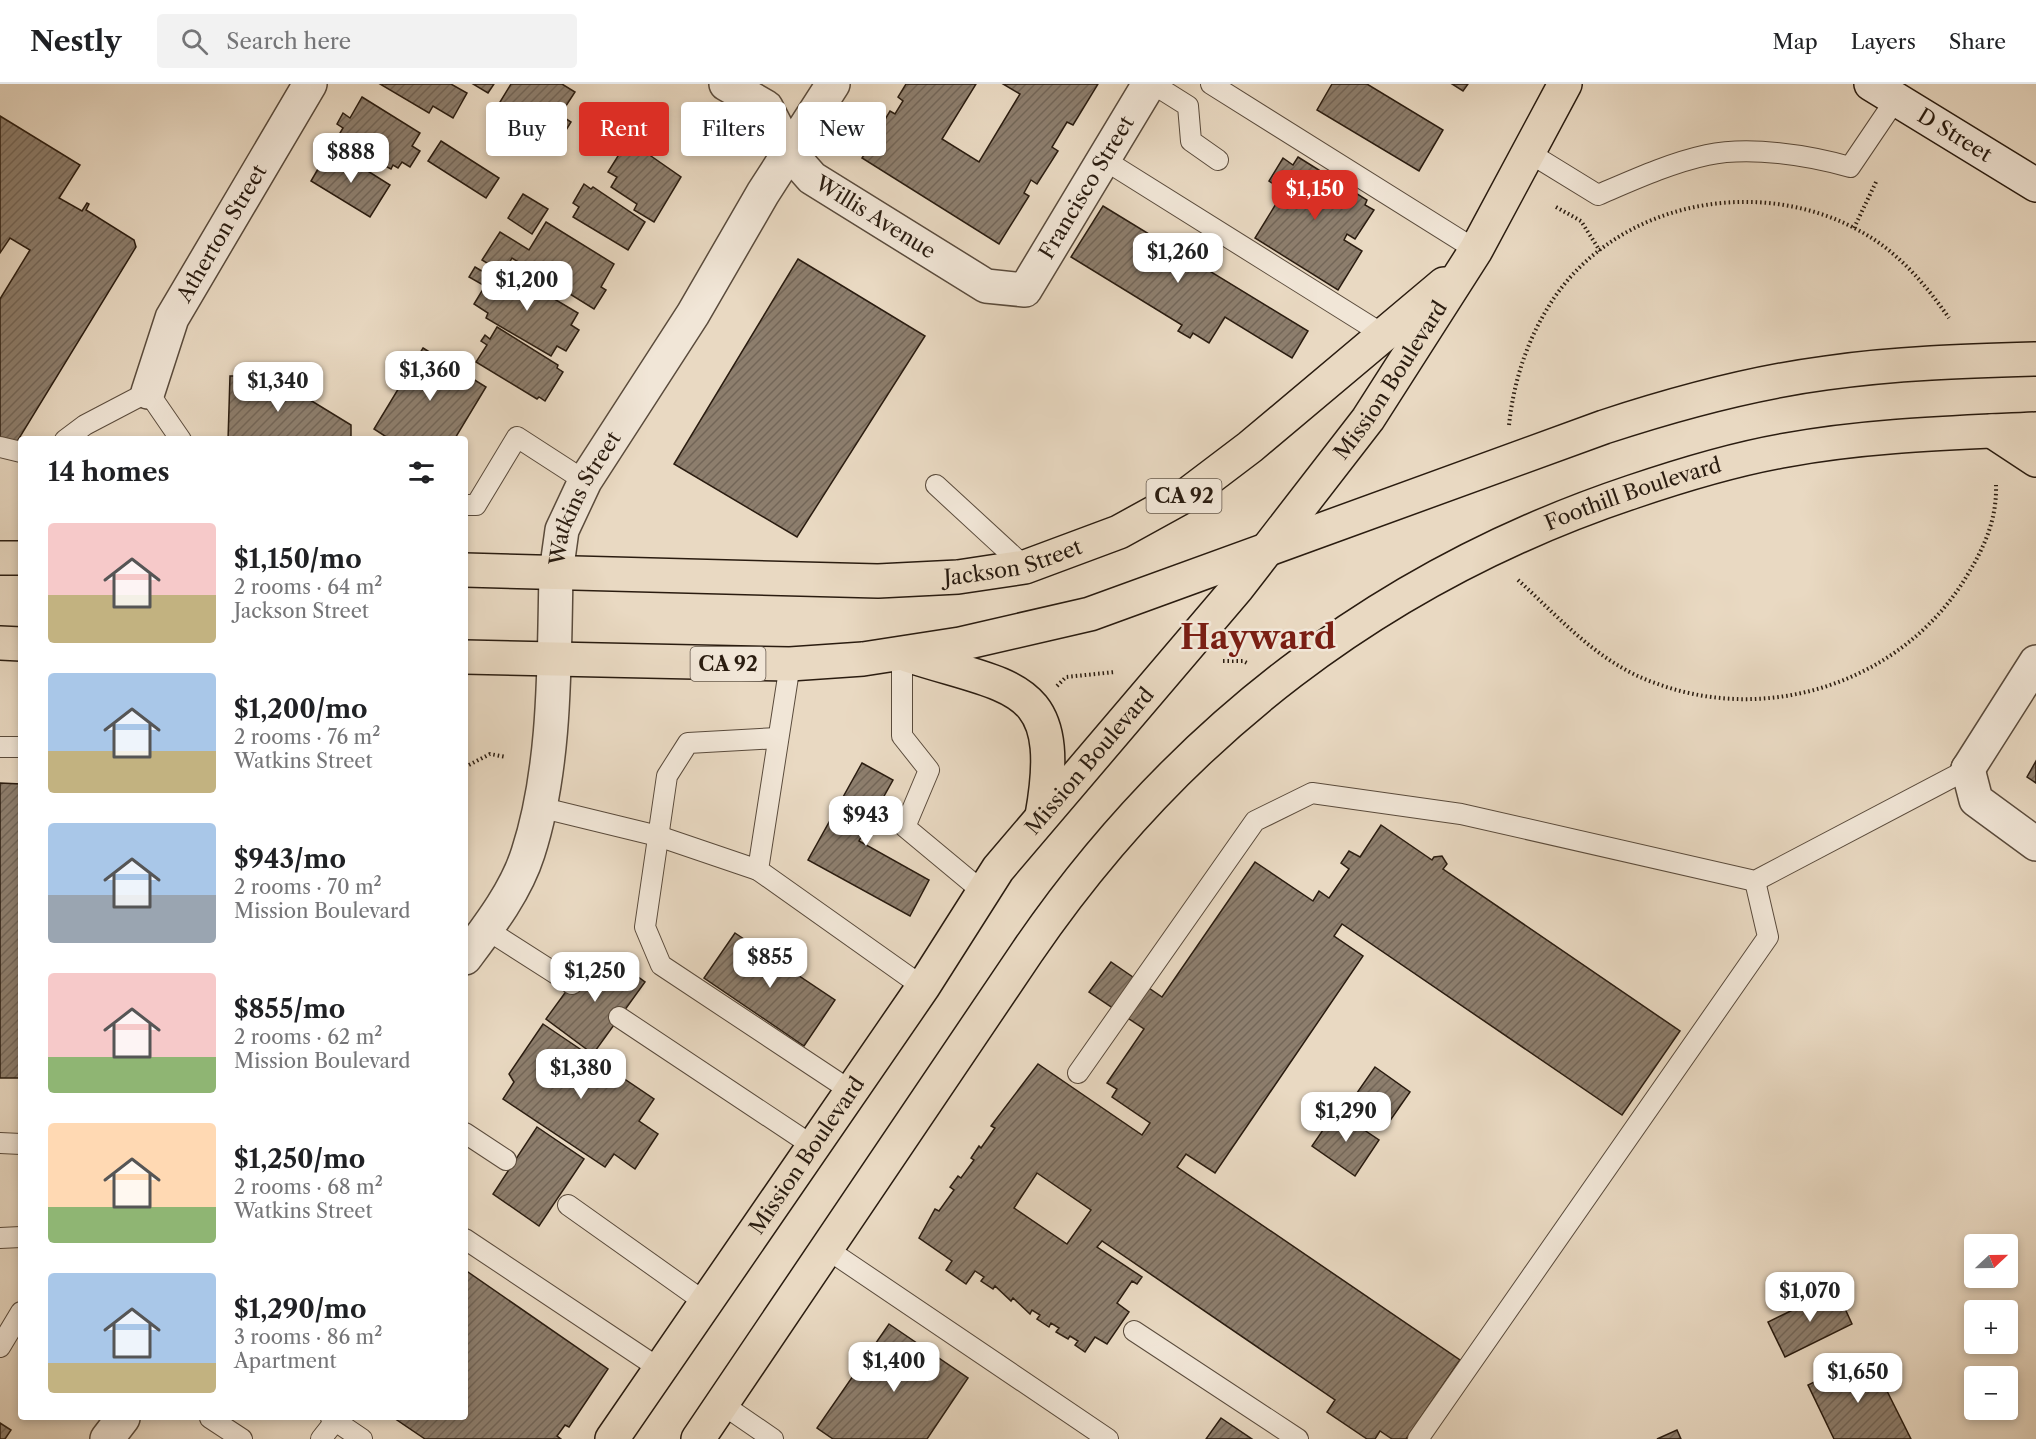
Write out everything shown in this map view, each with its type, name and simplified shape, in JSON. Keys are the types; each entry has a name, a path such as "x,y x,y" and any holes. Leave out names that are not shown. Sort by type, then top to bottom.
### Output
{"main road":[{"name":"Mission Boulevard","path":"612,1439 922,987 982,891 1042,816 1268,550 1368,419 1471,258 1565,84"},
{"name":"Jackson Street","path":"468,570 878,581 958,577 1025,567 1119,532 1188,494 1250,447 1384,335 1471,258"},
{"path":"1268,550 1604,427 1690,400 1826,372 1914,363 2036,358"},
{"name":"Foothill Boulevard","path":"1264,676 1340,635 1434,577 1501,543 1601,502 1708,469 1784,450 1911,434 2036,429"},
{"path":"1992,431 2036,460"},
{"name":"CA 92","path":"468,657 790,664 902,654 1002,636 1079,617 1268,550"},
{"path":"0,558 18,558"},
{"path":"0,643 18,644"},
{"path":"902,654 1004,687 1030,701 1044,727 1049,754 1042,816"},
{"path":"698,1439 1076,884 1162,785 1264,676"}],"street":[{"name":"Atherton Street","path":"148,392 172,318 310,84"},
{"name":"Willis Avenue","path":"726,84 766,107 789,152 812,178 986,286 1025,290"},
{"name":"Watkins Street","path":"468,954 496,916 528,854 545,783 554,660 556,573 562,530 585,481 693,314 789,152 833,84"},
{"name":"Francisco Street","path":"1025,290 1103,159 1151,84"},
{"name":"D Street","path":"1883,92 2036,185"},
{"path":"2036,662 1968,769 1976,800 2036,843"},
{"path":"107,1439 121,1420"}],"lane":[{"path":"1151,84 1188,106 1191,141 1218,160"},
{"path":"1211,84 1471,258"},
{"path":"1528,152 1598,195 1708,155 1779,152 1850,167 1883,92"},
{"path":"1103,159 1384,335"},
{"path":"70,436 85,425 148,392 178,436"},
{"path":"468,505 476,505 518,437 585,481"},
{"path":"0,447 18,451"},
{"path":"936,484 1025,567"},
{"path":"902,654 902,736 930,770 905,827 982,891"},
{"path":"758,870 790,664"},
{"path":"778,738 688,743 667,776 645,927 661,965 851,1091"},
{"path":"0,747 18,747"},
{"path":"1078,1073 1255,821 1312,793 1461,814 1755,881 1968,769"},
{"path":"539,807 658,836 758,870 922,987"},
{"path":"1418,1439 1768,937 1755,881"},
{"path":"486,929 572,984"},
{"path":"619,1017 813,1146"},
{"path":"468,1135 506,1160"},
{"path":"0,1143 18,1144"},
{"path":"568,1205 706,1303"},
{"path":"0,1238 18,1237"},
{"path":"468,1241 660,1369"},
{"path":"827,1249 1108,1439"},
{"path":"0,1347 18,1317"},
{"path":"1134,1331 1298,1439"},
{"path":"722,1404 773,1439"},
{"path":"213,1420 242,1439"},
{"path":"321,1439 332,1420"},
{"path":"334,1420 362,1439"}],"path":[{"path":"1509,425 1516,383 1525,352 1538,324 1556,296 1576,272 1600,251 1647,222 1699,205 1741,201 1794,206 1854,228 1882,245 1908,267 1949,318"},
{"path":"1556,207 1581,221 1600,251"},
{"path":"1518,579 1591,648 1632,674 1655,684 1700,696 1725,699 1797,696 1843,681 1885,660 1941,612 1956,593 1981,551 1997,507 1996,485"},
{"path":"1223,661 1243,661 1264,676"},
{"path":"1050,693 1066,677 1115,672"},
{"path":"468,765 490,754 507,757"}],"building":[{"path":"380,84 451,84 467,93 453,118 433,106 429,113"},
{"path":"473,84 494,84 488,93"},
{"path":"511,84 562,84 575,92 567,104 567,102 500,102"},
{"path":"906,84 976,84 942,139 979,162 1020,94 1003,84 1098,84 1073,125 1067,122 1052,147 1058,151 1037,184 1031,180 1024,193 1029,196 999,244 862,158 863,156 886,156 886,118 890,111 895,114 903,101 898,97"},
{"path":"1332,84 1367,84 1443,130 1419,171 1317,110"},
{"path":"1452,84 1468,84 1463,91"},
{"path":"362,97 420,133 412,146 420,151 410,167 402,162 398,168 393,165 391,169 385,166 388,162 378,156 376,159 353,141 351,145 345,141 347,138 340,133 343,128 337,124 343,113 350,118"},
{"path":"0,116 80,165 59,198 82,211 87,203 89,204 86,210 134,240 136,247 20,436 18,436 15,445 0,443 0,299 30,250 10,238 0,253"},
{"path":"441,141 499,178 486,198 428,161"},
{"path":"336,151 390,185 370,217 311,181 322,162 328,165"},
{"path":"618,156 651,156 681,177 654,222 634,210 637,204 611,187 617,177 608,172"},
{"path":"1298,157 1367,200 1365,205 1374,210 1355,239 1347,234 1344,240 1362,251 1338,290 1255,238 1279,199 1274,196 1279,188 1269,181 1283,158 1293,165"},
{"path":"584,184 591,189 593,187 645,222 628,250 573,217 579,207 573,203"},
{"path":"523,194 548,209 532,234 508,218"},
{"path":"1103,206 1308,331 1292,358 1225,317 1209,343 1193,333 1190,338 1178,331 1182,325 1071,257"},
{"path":"546,222 614,264 601,287 606,290 594,309 512,258 503,273 482,260 500,232 529,250"},
{"path":"798,259 925,336 797,537 674,464"},
{"path":"475,267 507,286 514,275 578,313 571,325 579,330 566,351 557,346 551,356 486,318 488,313 474,304 485,286 469,277"},
{"path":"497,327 558,365 557,368 563,372 545,401 539,397 537,399 476,362 487,345 481,341 485,335 490,339"},
{"path":"423,348 486,387 456,436 385,436 374,429"},
{"path":"230,376 271,376 351,425 351,436 228,436"},
{"path":"2036,761 2036,783 2027,777"},
{"path":"862,763 893,780 859,841 929,880 910,916 808,860"},
{"path":"0,783 18,784 18,1078 0,1078"},
{"path":"1381,825 1432,860 1434,857 1442,856 1447,864 1443,869 1680,1031 1622,1115 1342,924 1334,936 1363,956 1215,1173 1186,1154 1177,1167 1460,1360 1406,1439 1392,1439 1380,1431 1375,1439 1367,1439 1327,1412 1335,1400 1102,1241 1097,1247 1142,1277 1137,1284 1132,1281 1117,1303 1129,1312 1107,1344 1095,1337 1085,1352 1075,1345 1078,1341 1070,1336 1068,1339 1056,1332 1059,1328 1051,1323 1049,1327 1037,1319 1040,1315 1032,1310 1030,1314 1013,1298 1011,1301 995,1286 993,1289 981,1281 984,1277 975,1271 966,1284 946,1270 952,1261 919,1238 935,1209 939,1211 954,1190 950,1187 958,1176 961,1178 974,1160 971,1158 979,1146 981,1148 995,1128 991,1126 1038,1064 1142,1135 1150,1123 1112,1097 1117,1089 1107,1083 1144,1029 1089,992 1111,962 1162,997 1255,862 1313,901 1319,891 1329,898 1349,869 1341,863 1349,851 1360,857","holes":["1037,1173 1091,1210 1067,1244 1014,1208"]},
{"path":"735,933 835,1000 804,1046 704,978"},
{"path":"608,955 645,982 593,1054 546,1019 583,968 593,976"},
{"path":"543,1024 654,1099 639,1121 658,1134 635,1169 614,1154 605,1167 503,1099 514,1082 509,1074"},
{"path":"1375,1067 1410,1092 1387,1125 1352,1100"},
{"path":"1336,1111 1379,1140 1355,1176 1312,1146"},
{"path":"537,1127 584,1159 539,1226 493,1194"},
{"path":"468,1272 608,1369 569,1427 565,1425 557,1436 561,1439 425,1439 397,1420 468,1420"},
{"path":"1836,1289 1852,1324 1785,1357 1768,1322"},
{"path":"889,1324 968,1378 927,1439 833,1439 817,1428"},
{"path":"1869,1355 1911,1439 1834,1439 1808,1385"},
{"path":"1221,1418 1252,1439 1206,1439"},
{"path":"0,1423 11,1430 5,1439 0,1439"},
{"path":"1677,1430 1681,1439 1657,1439"}],"district":[{"name":"Hayward","path":"1258,637"}]}
